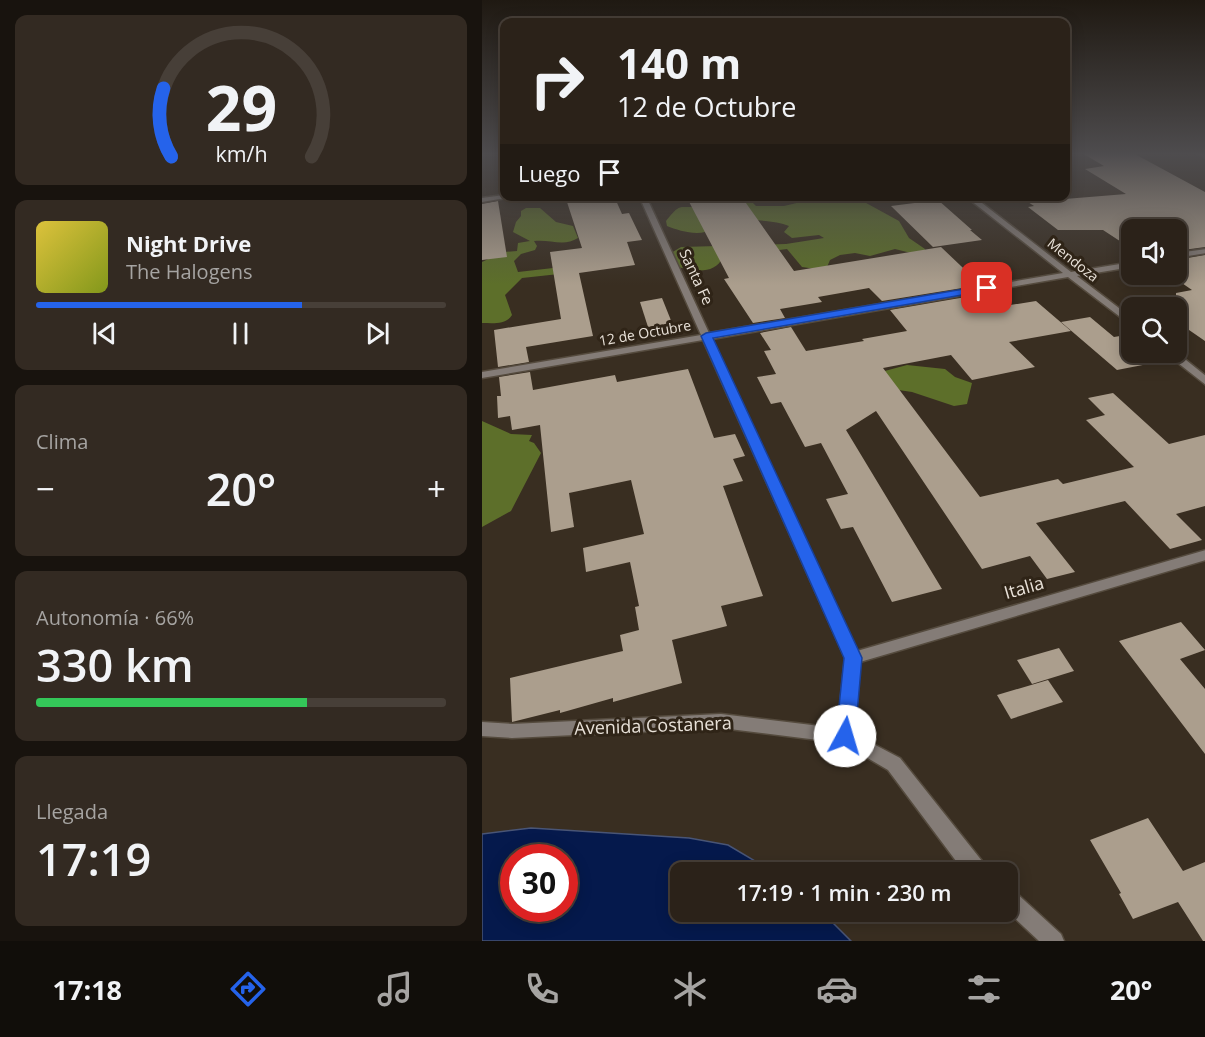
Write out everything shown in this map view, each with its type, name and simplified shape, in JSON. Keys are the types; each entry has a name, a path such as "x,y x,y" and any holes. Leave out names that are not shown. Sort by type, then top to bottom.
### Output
{"street":[{"path":"482,200 500,198"},
{"name":"Santa Fe","path":"644,201 853,658"},
{"name":"Mendoza","path":"974,201 1121,314"},
{"path":"1187,254 1205,251"},
{"name":"12 de Octubre","path":"482,375 1121,266"},
{"path":"1182,363 1205,382"},
{"name":"Italia","path":"853,658 1205,555"},
{"path":"845,736 853,658"},
{"name":"Avenida Costanera","path":"482,729 512,732 721,721 845,736 894,764 969,862"},
{"path":"1018,908 1054,941"}],"green space":[{"path":"722,201 751,201 756,206 784,206 805,201 862,201 899,221 909,238 925,249 923,256 895,249 870,256 855,253 840,255 830,260 827,267 816,269 802,267 787,249 723,257 715,267 704,270 678,267 671,253 681,247 786,244 824,238 819,235 792,238 784,232 789,226 762,221 721,224 700,233 685,232 667,226 666,221 678,208"},
{"path":"526,208 540,208 556,222 573,226 578,238 567,242 534,241 537,246 535,250 521,254 514,261 518,272 562,267 559,274 522,278 505,295 512,315 499,323 482,323 482,262 503,252 517,251 518,243 530,241 513,232 521,211"},
{"path":"907,365 945,369 955,377 972,383 967,404 954,406 912,392 865,385 881,372"},
{"path":"482,421 511,434 532,435 529,441 534,443 541,453 511,511 482,527"}],"water":[{"path":"531,828 689,838 728,845 757,862 670,862 670,922 832,922 851,941 482,941 482,834"}],"building":[{"path":"1090,197 1205,197 1205,247 1187,249 1187,219 1121,219 1121,242 1103,230 1058,230 1028,207 1034,206 1028,202 1070,201 1070,199"},
{"path":"498,201 507,257 482,260 482,204"},
{"path":"567,201 616,201 622,214 629,213 642,240 627,242 635,265 579,273 593,336 526,347 529,362 498,367 494,330 561,319 550,252 582,248"},
{"path":"689,201 745,201 794,271 941,247 981,285 882,301 869,288 818,297 822,302 780,309 785,318 753,323 724,279 729,278"},
{"path":"939,201 982,240 933,247 891,206"},
{"path":"1205,255 1205,341 1187,329 1187,297 1176,297 1176,293 1192,290 1185,285 1187,285 1187,258"},
{"path":"989,293 1004,306 1036,301 1071,331 1009,342 1035,367 972,380 951,355 883,368 980,497 1058,479 1063,484 1134,467 1086,420 1105,415 1088,398 1113,393 1169,444 1205,435 1205,506 1176,514 1202,540 1170,549 1125,501 1036,523 1075,572 1047,579 1030,556 982,569 876,411 846,430 942,589 892,602 853,527 841,529 826,499 848,494 821,443 805,447 781,402 771,404 757,377 776,374 764,351 771,350 760,333 791,327 806,351 864,341 862,339 907,331 890,310"},
{"path":"662,298 672,323 648,327 640,302"},
{"path":"1090,317 1114,337 1121,337 1121,363 1153,363 1117,370 1061,322"},
{"path":"688,369 714,438 735,434 745,456 733,459 743,481 723,486 763,596 721,606 727,626 672,640 682,683 613,702 613,698 560,713 560,710 512,722 510,678 623,651 620,635 639,630 635,607 639,606 630,562 586,572 583,548 644,534 631,480 569,493 574,527 551,532 540,425 512,430 510,416 498,418 497,396 501,396 499,377 530,372 533,390 615,375 617,382"},
{"path":"1181,622 1205,650 1180,659 1205,689 1205,754 1119,641"},
{"path":"1059,648 1074,671 1032,684 1017,660"},
{"path":"1048,680 1063,702 1011,719 997,695"},
{"path":"1148,818 1183,871 1205,862 1205,941 1178,902 1133,919 1119,894 1121,893 1090,840"}],"route":[{"path":"845,736 853,658 706,336 987,288"}]}
